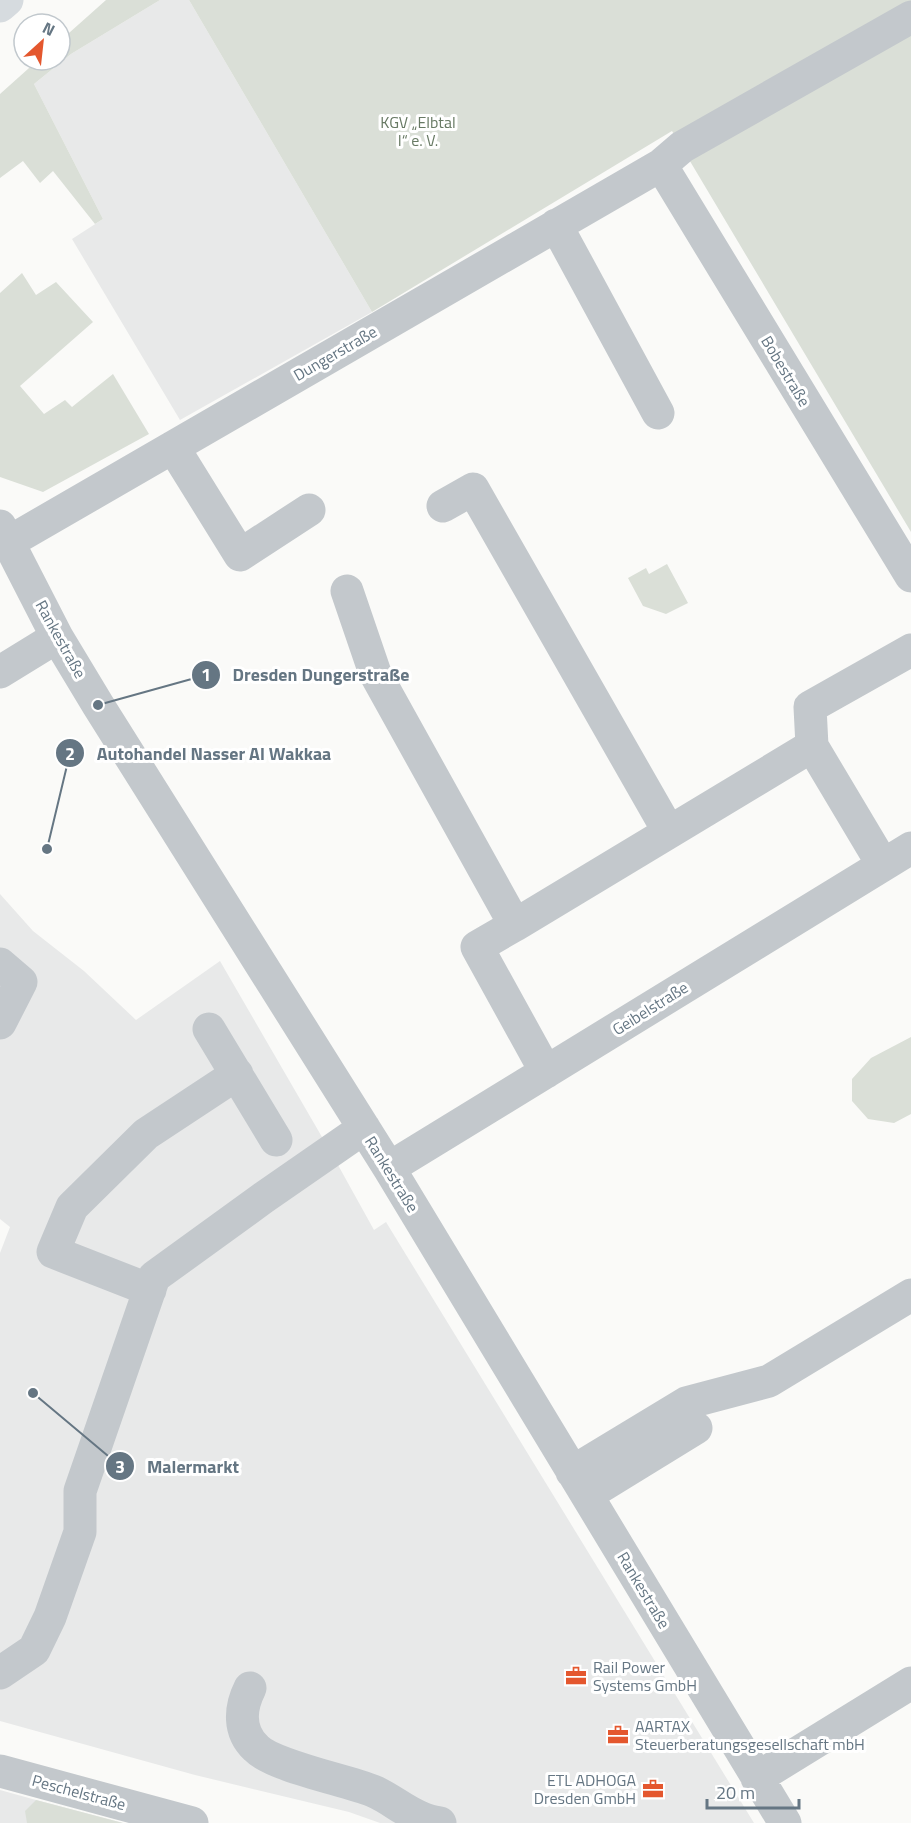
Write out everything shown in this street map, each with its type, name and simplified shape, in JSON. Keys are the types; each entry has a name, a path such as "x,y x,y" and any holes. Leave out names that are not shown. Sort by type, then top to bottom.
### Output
{"highway":[{"path":"0,6 7,0"}],"street":[{"name":"Dungerstraße","path":"5,534 173,447 661,165 682,147 911,17"},
{"name":"Bobestraße","path":"661,165 911,576"},
{"path":"556,225 658,413"},
{"path":"173,447 240,555 309,510"},
{"path":"443,506 472,489 669,832"},
{"name":"Rankestraße","path":"5,534 57,637 389,1168 785,1823"},
{"path":"347,591 375,673 515,925"},
{"path":"0,672 57,637"},
{"path":"883,865 812,746 810,707 911,650"},
{"path":"546,1072 477,947 812,746"},
{"name":"Geibelstraße","path":"389,1168 911,848"},
{"path":"0,964 21,982 0,1023"},
{"path":"209,1029 276,1140"},
{"path":"150,1290 53,1252 72,1208 146,1134 237,1074"},
{"path":"0,1673 34,1650 50,1617 80,1532 80,1491 154,1277 364,1128"},
{"path":"580,1483 686,1403 769,1381 911,1295"},
{"path":"580,1483 696,1428"},
{"path":"757,1779 911,1683"},
{"path":"250,1689 244,1701 241,1718 246,1733 256,1749 273,1759 374,1791 422,1818 440,1823"},
{"name":"Peschelstraße","path":"2,1779 192,1823"}],"shaded area":[{"path":"160,0 189,0 372,312 180,420 72,239 103,219 34,84 49,72 72,72 72,53"},
{"path":"0,894 33,931 84,971 136,1020 220,961 374,1230 386,1222 754,1823 380,1823 349,1812 195,1775 0,1721 0,1253 10,1227 0,1219"},
{"path":"0,1790 36,1800 123,1823 0,1823"}],"green space":[{"path":"106,0 160,0 72,53 72,30"},
{"name":"KGV „Elbtal I“ e. V.","path":"189,0 911,0 911,532 672,131 372,312"},
{"path":"25,72 49,72 34,84 103,219 95,224 53,171 40,183 23,161 0,178 0,94"},
{"path":"22,273 36,295 56,282 93,322 20,386 44,414 65,400 72,407 113,374 149,434 43,492 0,477 0,293"},
{"path":"667,564 688,603 666,614 643,606 628,578 646,568 649,574"},
{"path":"911,1037 911,1114 894,1123 868,1119 852,1101 852,1079 871,1058"},
{"path":"36,1800 123,1823 27,1823 25,1811"}],"place":[{"name":"Dresden Dungerstraße","path":"98,705"},
{"name":"Autohandel Nasser Al Wakkaa","path":"47,849"},
{"name":"Malermarkt","path":"33,1393"},
{"name":"Rail Power Systems GmbH","path":"576,1676"},
{"name":"AARTAX Steuerberatungsgesellschaft mbH","path":"618,1735"},
{"name":"ETL ADHOGA Dresden GmbH","path":"653,1789"}]}
